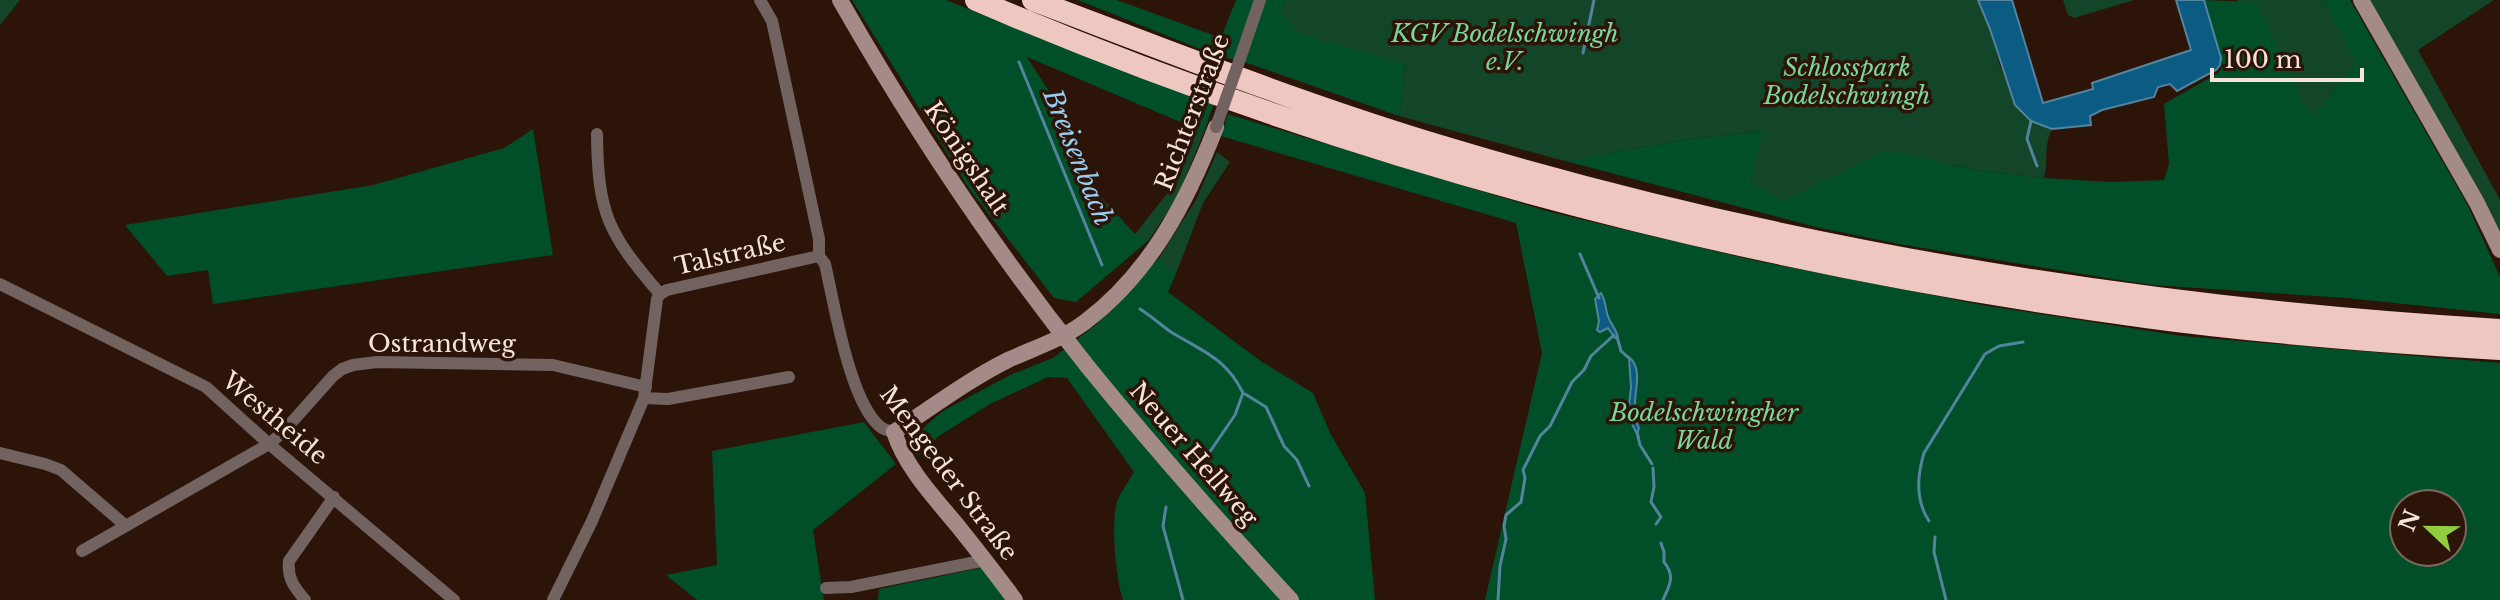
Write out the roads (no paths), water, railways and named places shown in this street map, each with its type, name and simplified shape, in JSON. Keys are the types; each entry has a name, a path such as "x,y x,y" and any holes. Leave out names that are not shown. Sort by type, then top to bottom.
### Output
{"highway":[{"path":"976,0 1140,66 1245,104 1516,189 1790,256 1961,289 2121,303"},
{"path":"1033,0 1302,102 1448,149 1721,221 2121,303 2338,338 2500,349"},
{"path":"2149,307 2500,330"}],"street":[{"name":"Mengeder Straße","path":"760,0 772,21 819,239 819,256 825,264 850,372 872,416 883,429 894,432 900,450 917,477 1015,600"},
{"name":"Königshalt","path":"840,0 900,102 1064,336"},
{"name":"Richterstraße","path":"894,432 1007,361 1064,336 1100,310 1137,271 1175,220 1196,179 1260,0"},
{"path":"2361,0 2477,203 2500,250"},
{"path":"597,134 599,185 612,232 628,257 660,294"},
{"name":"Talstraße","path":"553,600 592,521 645,392 660,294 819,256"},
{"name":"Westheide","path":"0,284 206,387 454,600"},
{"name":"Neuer Hellweg","path":"1064,336 1148,439 1291,600"},
{"name":"Ostrandweg","path":"82,551 269,444 333,376 353,365 377,362 553,365 645,392"},
{"path":"645,392 668,399 789,377"},
{"path":"0,453 61,470 126,526"},
{"path":"305,600 290,580 287,572 289,561 334,497"},
{"path":"826,588 851,587 986,560"}],"water":[{"path":"1978,0 2012,0 2043,103 2093,89 2092,83 2191,50 2176,0 2204,0 2221,58 2220,65 2177,91 2170,84 2158,87 2154,97 2102,110 2090,116 2091,125 2052,129 2031,121 2015,105"},
{"path":"1601,293 1618,338 1608,328 1600,332 1597,330 1599,321 1595,299"},
{"path":"1629,357 1637,371 1637,434 1628,416 1631,387"}],"waterway":[{"path":"1583,53 1594,0"},
{"name":"Breisenbach","path":"1019,62 1102,265"},
{"path":"2031,121 2027,139 2037,166"},
{"path":"1580,254 1599,298"},
{"name":"Breisenbach","path":"1140,309 1221,363 1243,393 1235,415 1209,453"},
{"path":"1498,600 1506,515 1521,502 1525,478 1523,470 1572,382 1584,370 1591,356 1614,335"},
{"path":"1617,337 1621,351 1630,359"},
{"path":"1929,521 1921,505 1919,488 1924,453 1985,354 1999,346 2023,342"},
{"path":"1245,394 1266,407 1284,446 1297,460 1309,486"},
{"path":"1637,432 1640,445 1652,464"},
{"path":"1653,468 1651,502 1661,517 1656,524"},
{"name":"Breisenbach","path":"1166,507 1163,526 1183,600"},
{"path":"1935,537 1934,552 1946,600"},
{"path":"1661,543 1664,562 1671,577 1663,600"}],"park label":[{"name":"KGV Bodelschwingh e.V.","path":"1505,47"},
{"name":"Schlosspark Bodelschwingh","path":"1847,81"},
{"name":"Bodelschwingher Wald","path":"1704,426"}]}
